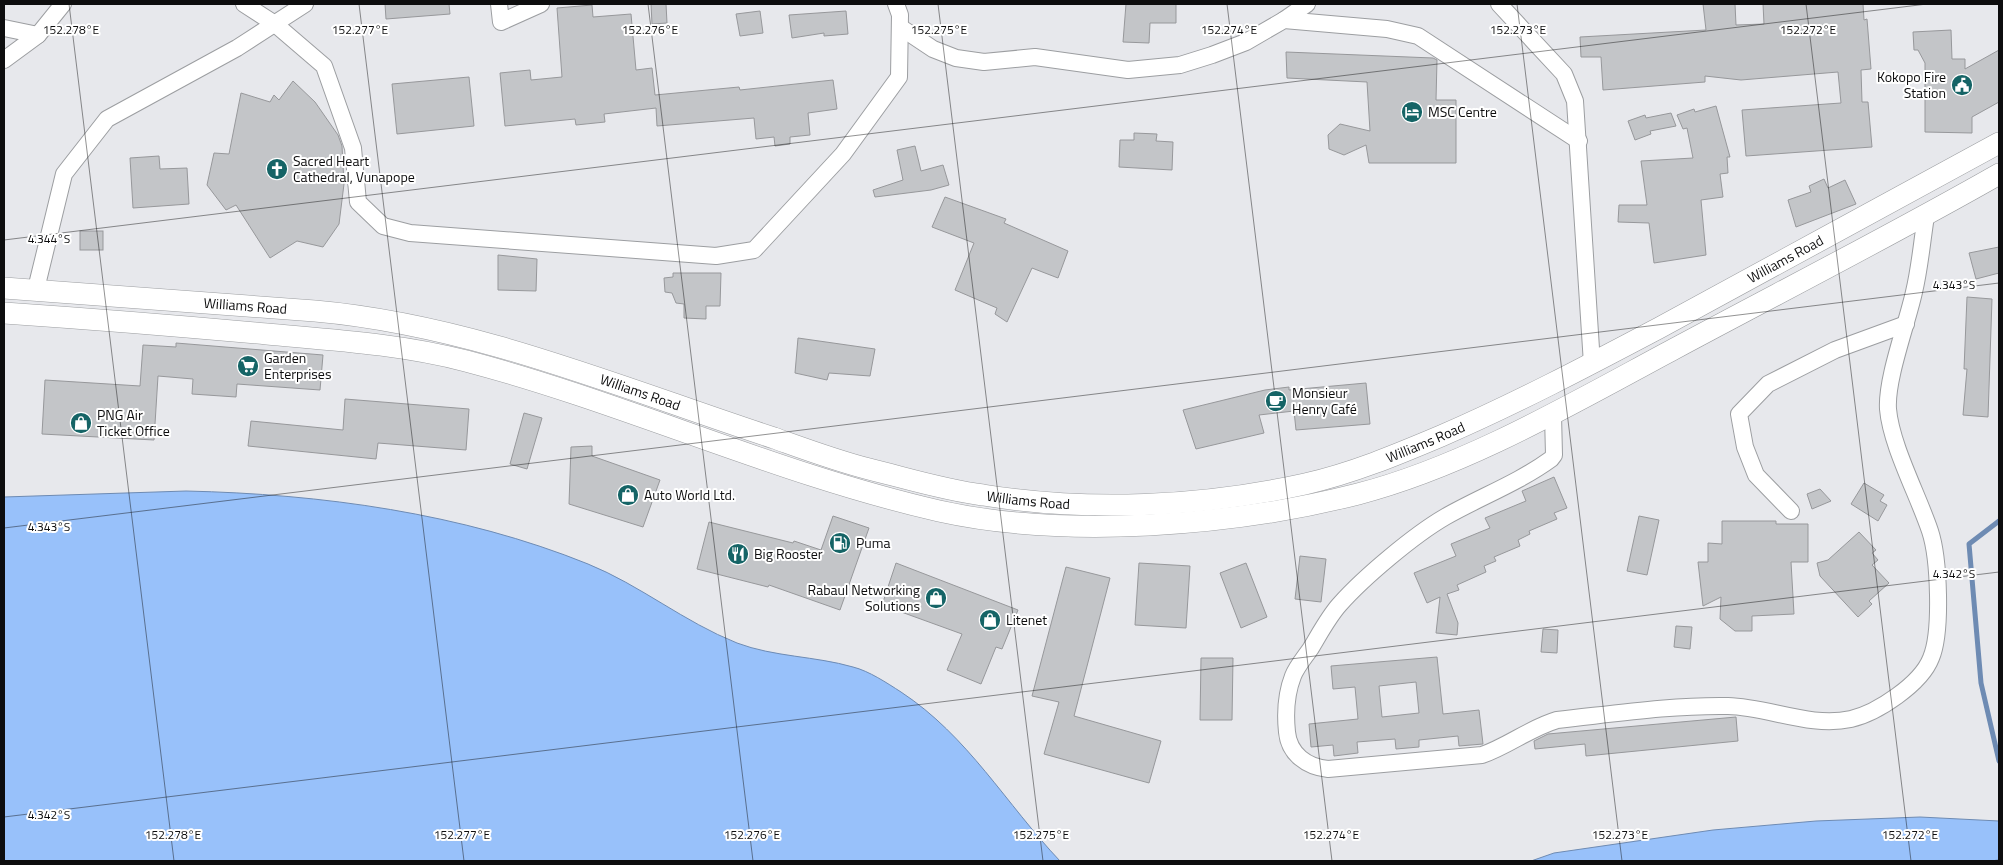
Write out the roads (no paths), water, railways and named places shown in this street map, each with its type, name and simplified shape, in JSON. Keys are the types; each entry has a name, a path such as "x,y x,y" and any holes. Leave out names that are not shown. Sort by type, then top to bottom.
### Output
{"main road":[{"name":"Williams Road","path":"4,288 359,315 404,323 580,372 862,467 978,495 1051,503 1109,505 1201,500 1303,484 1382,461 1480,419 1592,364 1999,143"},
{"name":"Williams Road","path":"4,313 168,325 367,344 462,360 575,393 849,487 941,512 1042,525 1112,526 1195,522 1305,506 1392,484 1451,461 1553,414 1926,216 1999,174"}],"street":[{"path":"4,60 38,35 62,4"},
{"path":"244,4 275,24 324,66 353,148 358,202 383,226 410,233 716,256 754,250 844,154 899,77 900,15 896,4"},
{"path":"36,289 64,174 107,119 237,48 305,4"},
{"path":"499,4 501,22 541,4"},
{"path":"900,27 933,49 956,58 984,62 1035,57 1128,70 1180,65 1212,55 1246,42 1307,4"},
{"path":"1499,4 1564,74 1575,101 1592,364"},
{"path":"1284,20 1387,29 1418,36 1579,141"},
{"path":"4,28 38,35"},
{"path":"1553,414 1554,455 1552,459 1444,518 1395,554 1340,604 1293,674 1288,691 1286,710 1289,744 1302,760 1310,766 1328,769 1482,755 1496,750 1539,725 1557,720 1690,706 1731,706 1826,721 1851,719 1872,712 1895,697 1917,679 1931,659 1938,591 1931,534 1893,434 1888,409 1889,392 1915,291 1926,216"},
{"path":"1791,511 1756,475 1745,447 1739,414 1768,384 1835,350 1906,324"}],"water":[{"path":"186,491 288,496 339,502 441,519 491,532 540,546 588,564 626,582 699,625 737,643 765,651 839,663 865,671 901,692 947,729 967,750 1060,861 4,861 4,497"},
{"path":"1920,817 1999,821 1999,861 1531,861 1554,853 1713,830 1816,821"}],"waterway":[{"path":"1999,521 1969,544 1981,683 1999,761"}],"place":[{"name":"Kokopo Fire Station","path":"1962,85"},
{"name":"MSC Centre","path":"1412,112"},
{"name":"Sacred Heart Cathedral, Vunapope","path":"277,169"},
{"name":"Garden Enterprises","path":"248,366"},
{"name":"Monsieur Henry Café","path":"1276,401"},
{"name":"PNG Air Ticket Office","path":"81,423"},
{"name":"Auto World Ltd.","path":"628,495"},
{"name":"Puma","path":"840,543"},
{"name":"Big Rooster","path":"738,554"},
{"name":"Rabaul Networking Solutions","path":"936,598"},
{"name":"Litenet","path":"990,620"}]}
